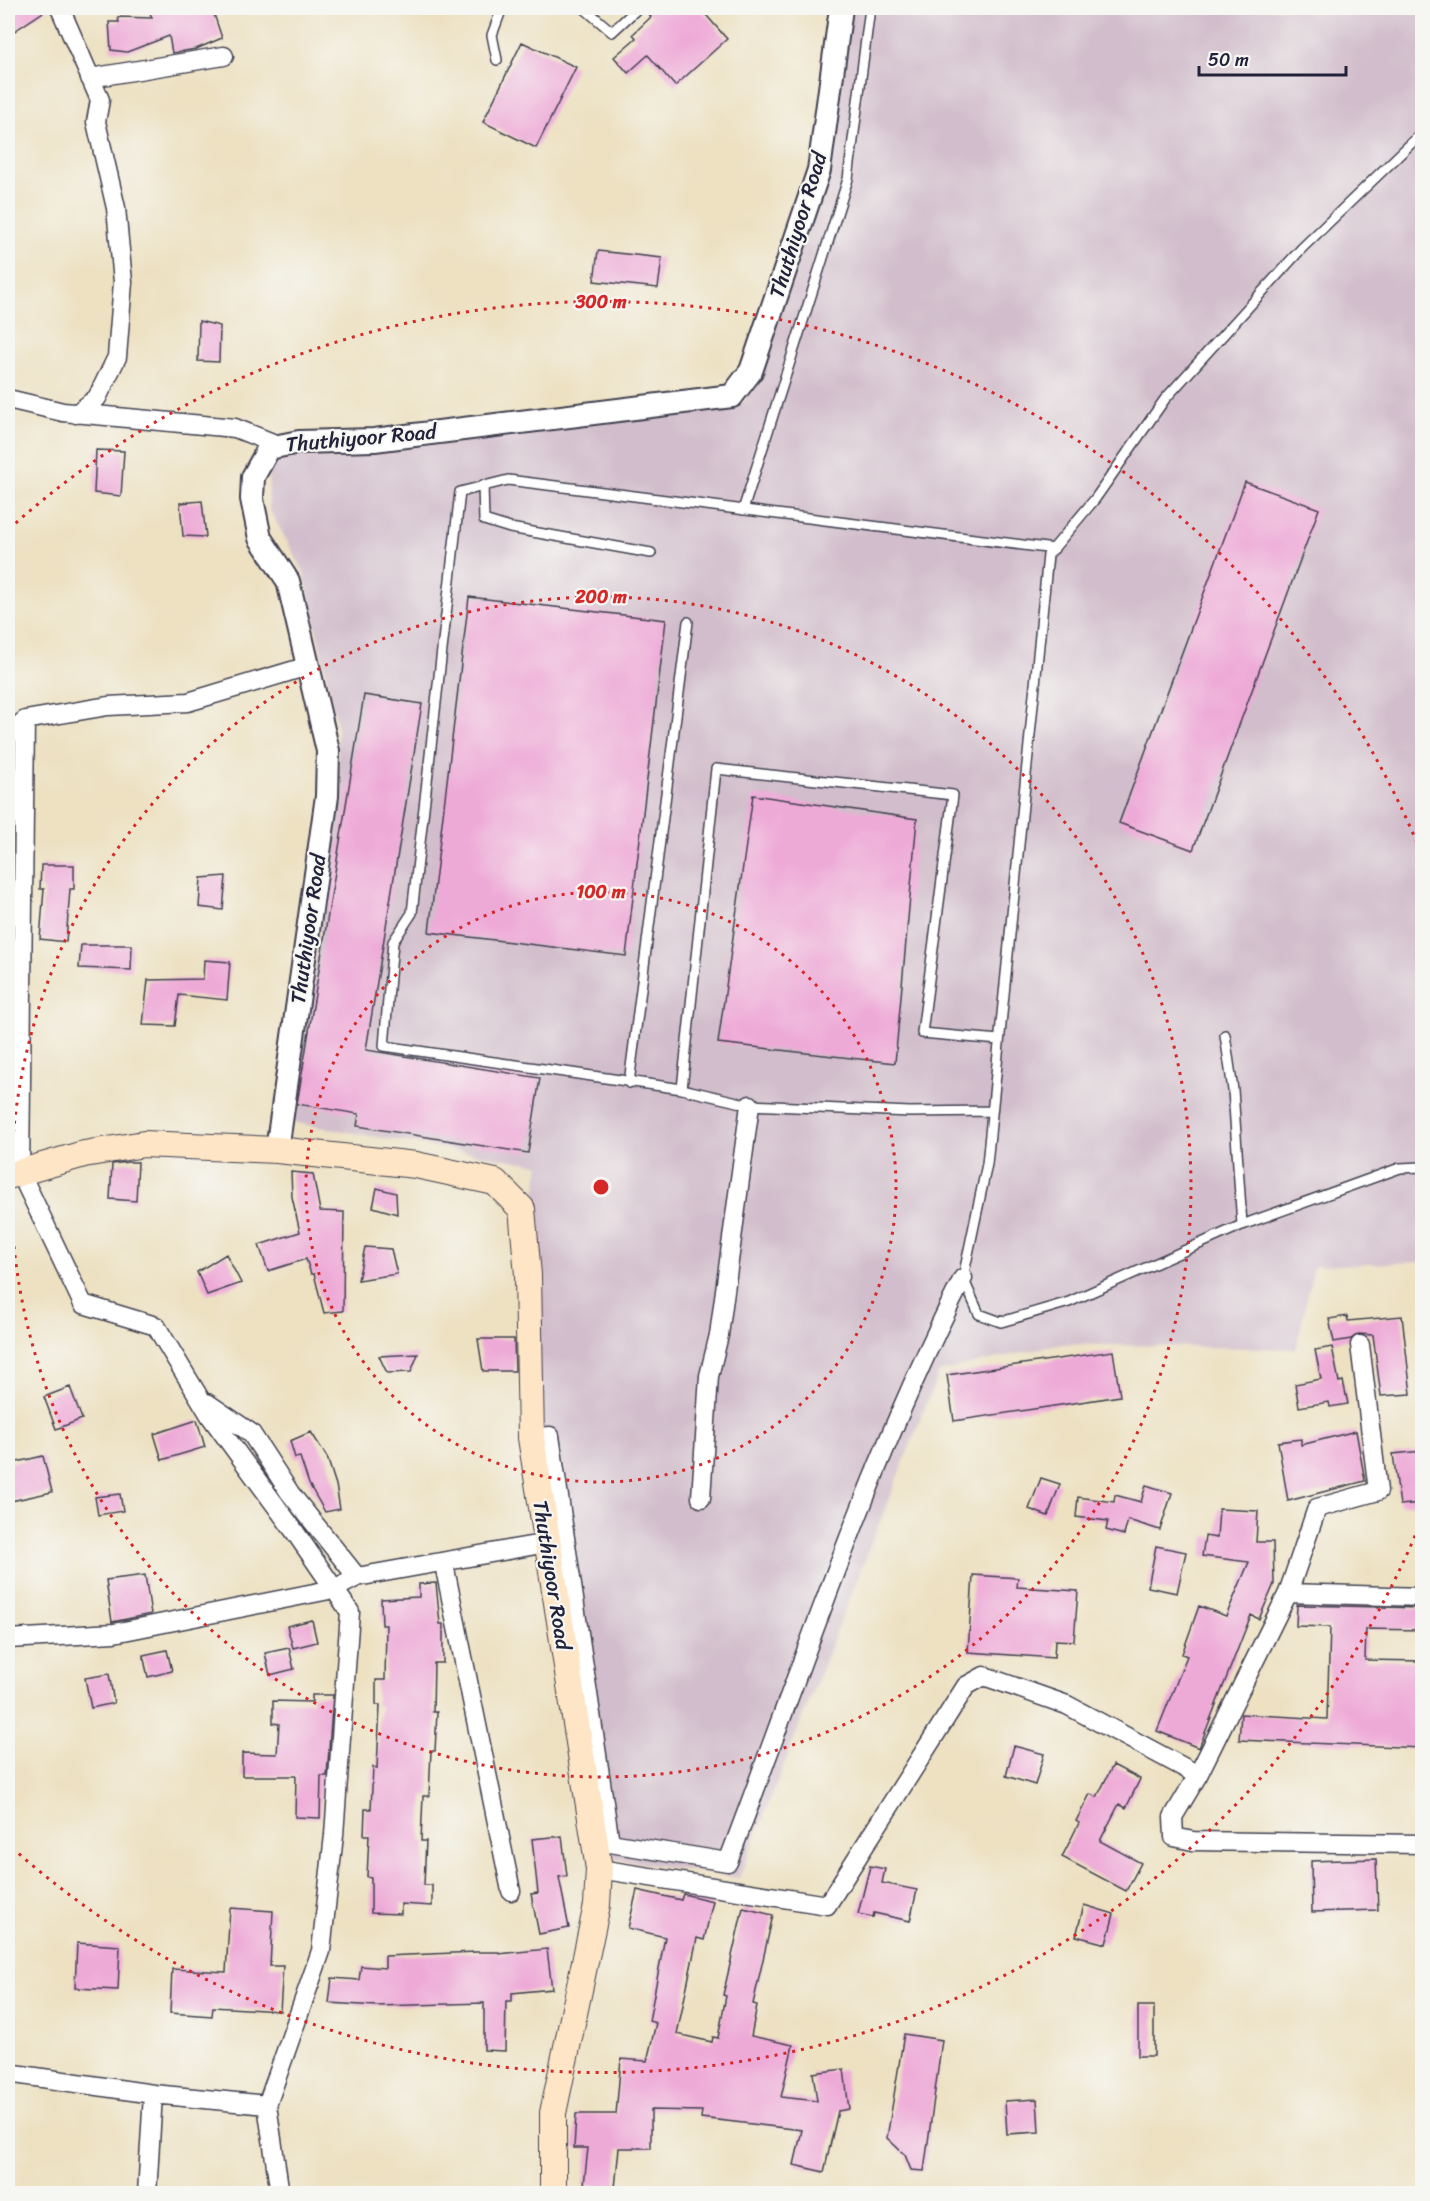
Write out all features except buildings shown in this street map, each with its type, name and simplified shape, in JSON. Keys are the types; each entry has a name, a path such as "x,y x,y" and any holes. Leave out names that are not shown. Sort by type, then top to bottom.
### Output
{"main road":[{"name":"Thuthiyoor Road","path":"14,1174 84,1154 144,1144 277,1150 416,1165 495,1182 522,1209 528,1275 531,1438 599,1869 597,1905 553,2113 553,2193"}],"street":[{"path":"60,8 100,100 96,122 116,208 123,282 117,357 97,398 76,414"},
{"name":"Thuthiyoor Road","path":"277,1150 327,796 328,751 288,581 260,538 252,499 253,477 263,456 269,448 278,445 374,440 732,396 751,371 819,170 841,8"},
{"path":"90,78 224,56"},
{"path":"8,399 76,414 235,428 278,445"},
{"path":"8,735 25,720 108,706 188,702 308,666"},
{"path":"25,720 14,1174 83,1304 156,1326 197,1395 350,1612 334,1835 321,1951 267,2105 280,2193"},
{"path":"700,1498 709,1376 719,1335 750,1105"},
{"path":"531,1438 550,1436 610,1843 728,1862 858,1519 934,1336 963,1278"},
{"path":"1360,1345 1377,1491 1317,1508 1288,1593 1198,1775 1173,1817 1174,1837 1193,1841 1422,1845"},
{"path":"197,1395 251,1433 290,1493 357,1577"},
{"path":"8,1640 114,1633 334,1589 357,1577 444,1564 547,1543"},
{"path":"444,1564 511,1892"},
{"path":"1288,1593 1422,1597"},
{"path":"599,1869 827,1905 966,1686 984,1676 1067,1705 1198,1775"},
{"path":"8,2073 153,2094 267,2105"},
{"path":"147,2193 153,2094"}],"lane":[{"path":"497,60 492,35 502,8"},
{"path":"584,8 612,32 638,8"},
{"path":"743,510 848,179 870,8"},
{"path":"1422,133 1302,248 1165,399 1095,498 1048,555 987,1164 963,1278 978,1314 1001,1322 1069,1302 1242,1225 1400,1168 1422,1167"},
{"path":"992,1111 910,1112 750,1105 682,1089 384,1046 393,942 412,913 460,492 508,480 1054,549"},
{"path":"483,485 484,520 510,528 651,553"},
{"path":"629,1083 688,622"},
{"path":"682,1089 716,769 953,795 922,1033 999,1040"},
{"path":"1225,1035 1233,1090 1242,1225"}],"shaded area":[{"path":"848,8 1422,8 1422,1262 1314,1266 1296,1349 1058,1344 939,1372 739,1878 607,1858 540,1443 528,1235 540,1165 290,1122 339,808 337,724 303,570 269,509 268,467 282,452 745,401 828,159"}]}
